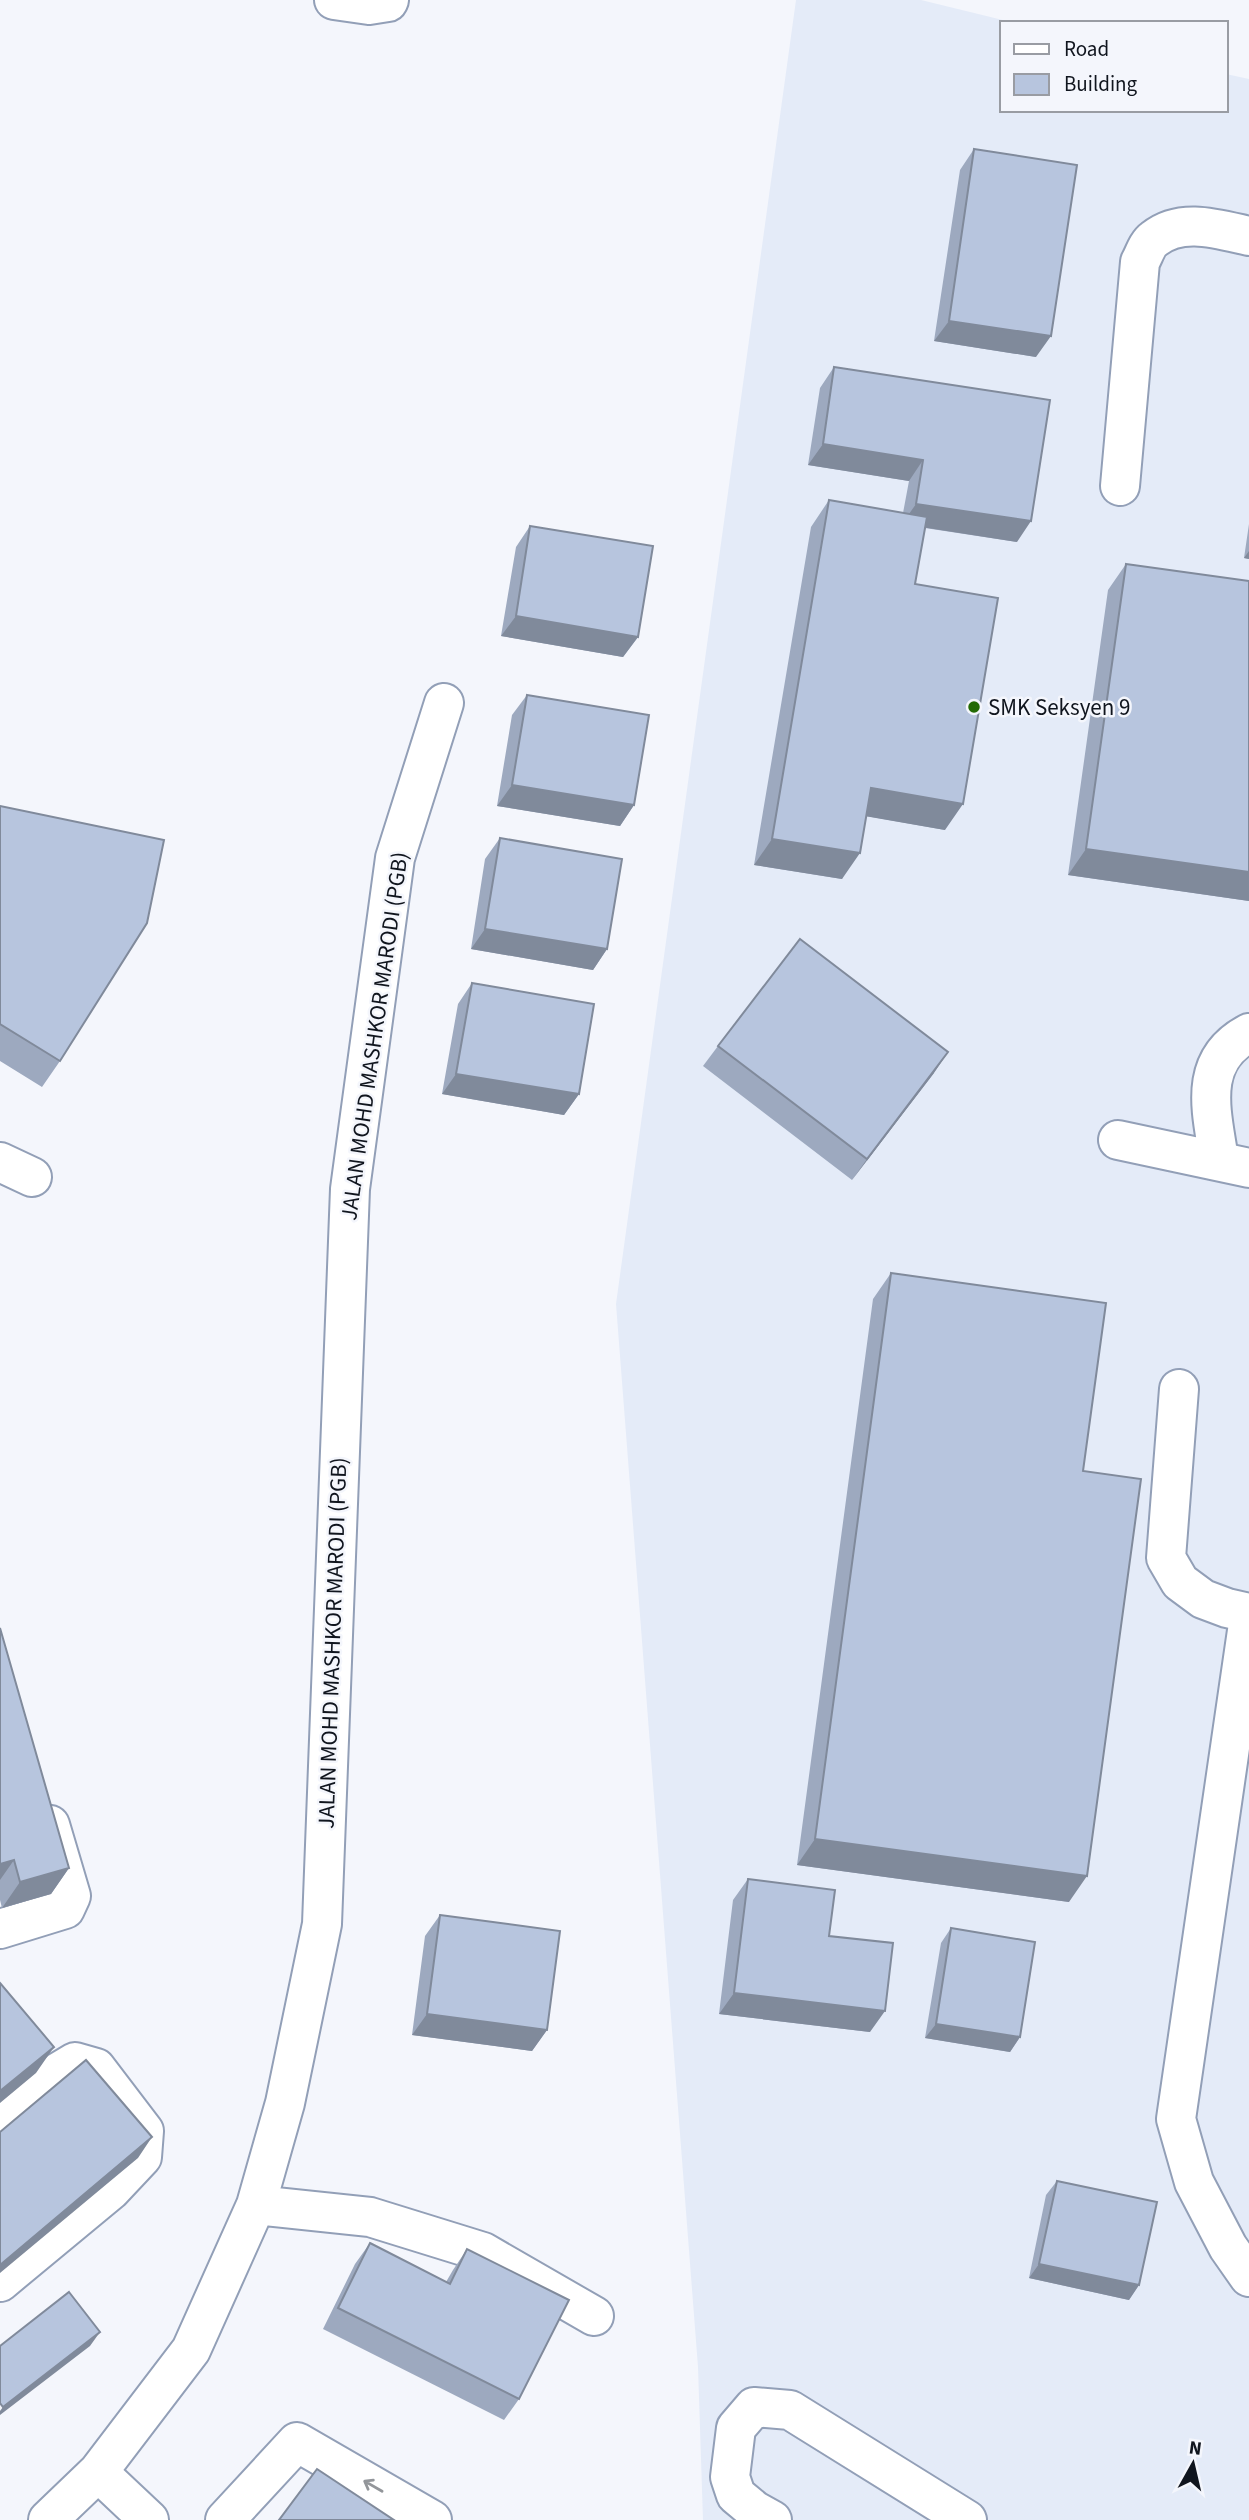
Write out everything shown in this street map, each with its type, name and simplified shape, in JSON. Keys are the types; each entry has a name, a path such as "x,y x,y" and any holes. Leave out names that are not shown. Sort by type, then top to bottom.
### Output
{"lane":[{"path":"334,0 369,5 389,0"},
{"path":"1120,486 1140,262 1151,240 1172,229 1195,226 1249,236"},
{"name":"JALAN MOHD MASHKOR MARODI (PGB)","path":"48,2520 98,2472 191,2350 256,2205 285,2103 322,1924 350,1189 395,858 444,703"},
{"path":"1234,1164 1210,1099 1218,1059 1249,1034"},
{"path":"1118,1140 1234,1164"},
{"path":"1179,1389 1166,1558 1181,1583 1203,1599 1249,1615 1176,2119 1194,2182 1228,2247 1249,2277"},
{"path":"0,1929 65,1909 71,1896 39,1789"},
{"path":"0,2127 60,2071 75,2062 96,2068 144,2131 142,2158 111,2190 0,2282"},
{"path":"256,2205 370,2217 483,2252 594,2316"},
{"path":"772,2520 736,2495 730,2477 736,2428 754,2407 790,2410 967,2520"},
{"path":"225,2520 297,2442 432,2520"},
{"path":"98,2472 149,2520"}],"shaded area":[{"name":"SMK Seksyen 9","path":"796,0 921,0 1007,21 1000,21 1000,112 1228,112 1228,74 1249,79 1249,2520 703,2520 698,2367 616,1304"}],"building":[{"path":"974,149 1077,165 1051,336 949,321"},
{"path":"834,367 1050,400 1031,521 916,504 923,460 823,444"},
{"path":"829,500 927,517 915,584 998,598 963,804 871,788 860,853 772,839"},
{"path":"530,526 653,546 638,637 516,616"},
{"path":"1126,564 1249,581 1249,872 1086,849"},
{"path":"527,695 649,715 634,805 512,785"},
{"path":"0,806 164,840 147,923 60,1061 0,1024"},
{"path":"500,838 622,859 607,949 485,929"},
{"path":"800,939 948,1052 867,1159 718,1046"},
{"path":"472,983 594,1004 579,1094 456,1074"},
{"path":"891,1273 1106,1303 1083,1471 1141,1479 1087,1876 815,1839"},
{"path":"0,1628 69,1868 20,1882 14,1860 0,1864"},
{"path":"748,1879 835,1890 829,1936 893,1943 885,2011 734,1993"},
{"path":"440,1915 560,1931 547,2030 427,2014"},
{"path":"951,1928 1035,1942 1020,2037 936,2024"},
{"path":"0,1983 54,2047 0,2091"},
{"path":"86,2060 152,2137 0,2265 0,2132"},
{"path":"1057,2181 1157,2202 1139,2285 1039,2264"},
{"path":"370,2243 450,2284 467,2249 569,2300 519,2399 338,2308"},
{"path":"69,2292 100,2332 3,2407 0,2403 0,2346"},
{"path":"317,2469 394,2520 279,2520"}],"place":[{"name":"SMK Seksyen 9","path":"974,707"}]}
